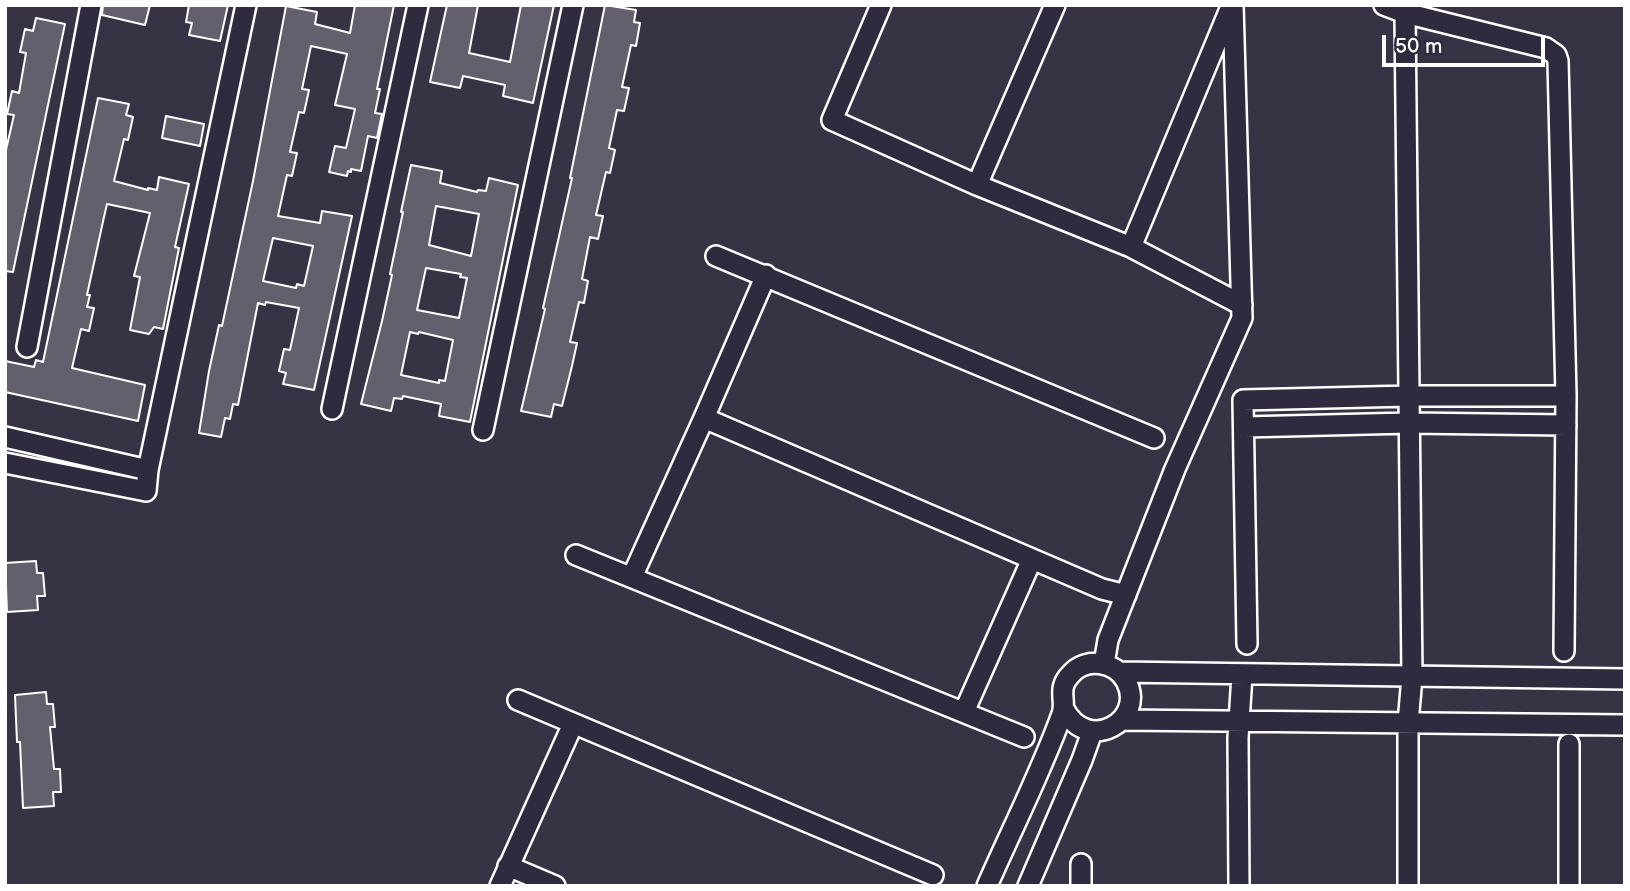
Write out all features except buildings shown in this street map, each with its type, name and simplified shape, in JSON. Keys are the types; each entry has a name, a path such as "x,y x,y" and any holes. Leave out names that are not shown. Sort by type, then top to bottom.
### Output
{"street":[{"path":"27,347 91,5"},
{"path":"5,463 146,492 148,470 246,5"},
{"path":"332,409 418,5"},
{"path":"483,430 573,5"},
{"path":"881,5 832,120 977,185 1131,247 1242,304"},
{"path":"977,185 1055,5"},
{"path":"1131,247 1232,5"},
{"path":"1108,640 1112,668 1125,679 1130,696 1126,713 1121,720 1108,729 1092,732 1074,724 1064,709 1062,691 1070,674 1108,640 1175,469 1242,318 1232,5"},
{"path":"1384,5 1405,13 1546,48 1556,55 1558,61 1566,396 1564,651"},
{"path":"1405,13 1412,677 1408,723 1408,886"},
{"path":"716,256 1154,438"},
{"path":"632,577 766,275"},
{"path":"1247,644 1243,400 1566,396"},
{"path":"704,418 1101,589 1126,595"},
{"path":"1244,427 1409,423 1566,425"},
{"path":"5,438 148,470"},
{"path":"576,555 1024,737"},
{"path":"964,712 1032,559"},
{"path":"1070,674 1086,664 1112,668 1242,675 1625,679"},
{"path":"1239,886 1242,675"},
{"path":"518,700 933,874"},
{"path":"988,886 1064,709"},
{"path":"1121,720 1625,725"},
{"path":"500,886 573,723"},
{"path":"1028,886 1092,732"},
{"path":"1569,744 1569,886"},
{"path":"1081,864 1081,886"},
{"path":"508,866 555,886"}]}
